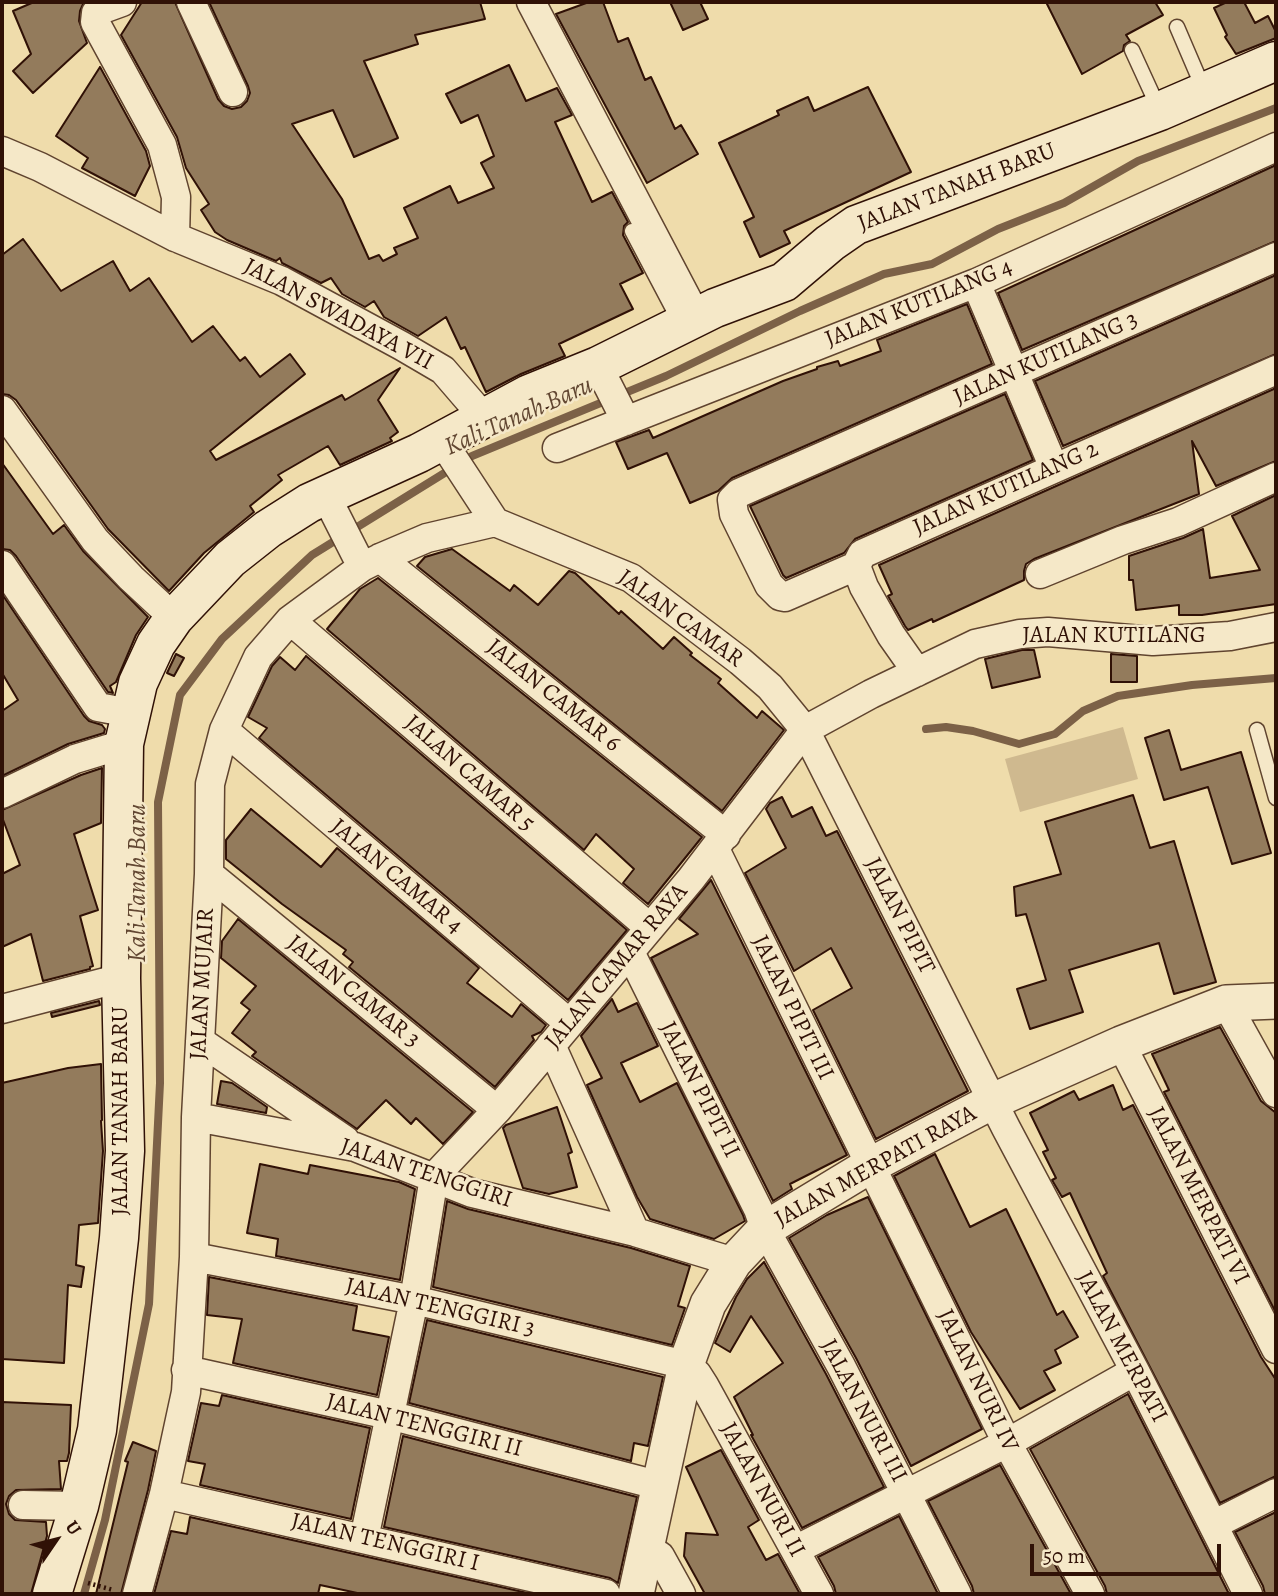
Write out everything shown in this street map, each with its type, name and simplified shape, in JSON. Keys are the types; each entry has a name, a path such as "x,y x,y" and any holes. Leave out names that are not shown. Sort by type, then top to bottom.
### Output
{"main road":[{"name":"JALAN TANAH BARU","path":"52,1594 79,1506 97,1430 119,1238 125,1151 121,978 127,729 142,673 156,644 174,618 230,559 268,529 309,503 330,504 446,447 481,419 529,394 602,373 715,308 784,282 856,225 1160,111 1276,61"}],"street":[{"path":"122,2 100,9 96,13 95,22 162,145 176,197 175,237"},
{"path":"191,2 233,92"},
{"path":"531,2 612,159 689,322"},
{"name":"JALAN KUTILANG 4","path":"557,448 623,415 976,283 1276,147"},
{"name":"JALAN SWADAYA VII","path":"2,150 175,237 282,281 412,352 443,370 474,406 481,419"},
{"name":"JALAN KUTILANG 3","path":"856,566 785,597 779,596 769,585 734,514 732,500 735,496 814,460 1276,257"},
{"path":"976,283 1054,468"},
{"name":"JALAN KUTILANG 2","path":"856,566 867,550 1276,370"},
{"path":"602,373 623,415"},
{"path":"2,410 95,540 174,618"},
{"path":"446,447 488,511"},
{"path":"1041,574 1123,540 1178,522 1276,477"},
{"path":"330,504 365,559"},
{"name":"JALAN MUJAIR","path":"137,1594 164,1494 186,1392 194,1257 196,1117 209,874 210,784 224,730 258,657 290,620 365,559 427,538 488,511"},
{"name":"JALAN CAMAR","path":"488,511 631,578 770,687 798,740"},
{"name":"JALAN CAMAR 6","path":"365,559 720,842"},
{"path":"2,565 95,704 127,729 75,759 2,794"},
{"path":"856,566 864,587 891,635 917,672"},
{"name":"JALAN CAMAR 5","path":"290,620 650,928"},
{"name":"JALAN KUTILANG","path":"798,740 917,672 975,644 1020,634 1048,632 1153,641 1230,636 1276,627"},
{"name":"JALAN CAMAR 4","path":"224,730 569,1023"},
{"name":"JALAN CAMAR RAYA","path":"433,1177 497,1110 630,952 720,842 798,740"},
{"name":"JALAN PIPIT","path":"798,740 993,1101"},
{"name":"JALAN PIPIT III","path":"720,842 869,1166"},
{"name":"JALAN CAMAR 3","path":"209,874 497,1110"},
{"name":"JALAN PIPIT II","path":"630,952 758,1209 765,1229"},
{"path":"2,1009 121,978"},
{"name":"JALAN MERPATI RAYA","path":"636,1594 661,1486 695,1375 708,1304 734,1262 765,1229 869,1166 993,1101 1121,1044 1226,1003 1276,1001"},
{"path":"1226,1003 1276,1093"},
{"path":"201,1041 355,1147"},
{"name":"JALAN MERPATI VI","path":"1121,1044 1276,1349"},
{"path":"551,1045 635,1232"},
{"name":"JALAN MERPATI","path":"993,1101 1248,1594"},
{"name":"JALAN TENGGIRI","path":"196,1117 355,1147 472,1193 635,1232 734,1262"},
{"name":"JALAN NURI IV","path":"869,1166 1007,1443 1090,1594"},
{"path":"364,1539 414,1300 433,1177"},
{"name":"JALAN NURI III","path":"765,1229 841,1366 957,1594"},
{"name":"JALAN TENGGIRI 3","path":"194,1257 414,1300 695,1375"},
{"name":"JALAN TENGGIRI II","path":"186,1370 389,1415 661,1486"},
{"path":"795,1550 1007,1443 1135,1371"},
{"name":"JALAN NURI II","path":"695,1375 819,1594"},
{"path":"1213,1525 1276,1493"},
{"name":"JALAN TENGGIRI I","path":"164,1494 606,1594"},
{"path":"23,1505 79,1506"},
{"path":"647,1549 660,1556 681,1594"}],"lane":[{"path":"1177,27 1205,92"},
{"path":"1132,50 1160,111"},
{"path":"632,231 689,322"},
{"path":"1257,730 1276,798"}],"shaded area":[{"path":"1123,727 1138,779 1020,812 1005,759"}],"building":[{"path":"34,2 84,2 79,21 87,43 33,93 13,71 31,54 13,11"},
{"path":"142,2 175,2 218,99 224,106 232,109 241,107 250,93 209,2 480,2 485,19 415,35 418,44 364,61 398,138 354,157 333,110 292,124 342,199 369,259 379,255 383,261 397,254 394,248 418,238 404,208 450,186 458,203 494,188 481,163 494,156 478,115 461,123 446,94 509,65 526,101 557,88 572,115 555,122 592,202 612,192 628,222 624,226 623,235 643,273 620,284 633,309 559,344 565,356 486,392 465,347 461,349 446,317 418,336 384,317 374,301 365,307 342,294 331,278 321,283 282,263 280,258 276,261 227,240 215,232 201,210 209,204 186,168 177,137 121,35"},
{"path":"589,2 603,2 618,42 628,38 645,80 651,77 675,129 681,125 698,154 647,183 556,14"},
{"path":"670,2 700,2 708,19 683,30"},
{"path":"1046,2 1155,2 1163,15 1126,35 1130,41 1124,45 1123,51 1082,74"},
{"path":"1227,2 1244,2 1255,23 1268,16 1276,38 1236,54 1225,37 1227,35 1214,8"},
{"path":"100,67 146,151 150,166 135,196 82,168 88,158 56,136"},
{"path":"868,87 911,172 784,231 790,243 760,257 744,222 754,217 719,143 779,115 777,111 808,97 814,111"},
{"path":"1276,165 1276,241 1022,350 998,293"},
{"path":"23,239 61,291 113,261 130,291 149,278 192,342 213,326 240,361 245,357 260,377 290,354 305,374 210,451 216,460 342,395 345,400 400,368 378,400 398,432 390,438 392,441 340,465 328,446 278,475 282,480 250,506 254,512 204,553 169,591 108,529 16,400 2,394 2,255"},
{"path":"1276,275 1276,354 1063,446 1035,381"},
{"path":"967,304 992,364 732,478 718,491 690,503 667,453 628,469 616,442 649,430 653,438 817,367 838,361 840,366 881,351 877,340"},
{"path":"1276,388 1276,461 1216,486 1192,441 1199,494 1034,559 1026,564 1024,580 933,622 932,619 908,630 905,626 888,596 892,594 879,565"},
{"path":"1005,394 1033,460 855,539 844,553 786,578 783,575 750,506"},
{"path":"2,463 53,534 64,525 83,551 148,617 136,635 116,682 110,686 113,693 108,692 16,556 10,550 2,549"},
{"path":"1276,495 1276,604 1202,615 1179,615 1179,605 1136,610 1133,580 1129,580 1129,556 1203,529 1210,578 1260,570 1232,516"},
{"path":"452,549 510,591 514,585 538,605 569,571 575,573 619,614 621,611 663,649 674,637 692,653 690,655 721,679 718,683 757,718 762,711 784,730 722,811 417,566 425,557"},
{"path":"378,578 702,837 648,904 623,883 634,869 596,834 584,850 327,629 360,589"},
{"path":"2,594 84,716 105,729 104,733 68,744 2,776 2,711 18,700 2,673"},
{"path":"1022,650 1034,650 1040,677 992,688 985,659"},
{"path":"176,654 184,658 174,676 167,673"},
{"path":"1111,654 1137,656 1137,682 1111,682"},
{"path":"306,656 627,930 568,1000 259,738 267,728 248,717 272,666 280,657 295,670"},
{"path":"1169,730 1181,770 1241,752 1271,853 1232,864 1208,787 1164,800 1145,738"},
{"path":"102,768 101,823 74,834 98,910 80,916 93,966 43,981 31,934 2,947 2,874 20,865 2,817 2,810"},
{"path":"1133,795 1150,848 1174,841 1216,982 1174,994 1159,943 1069,970 1083,1012 1030,1029 1017,989 1046,980 1026,914 1016,916 1014,887 1061,874 1045,822"},
{"path":"782,797 792,817 812,807 826,836 837,831 968,1091 876,1139 813,1010 852,988 831,948 794,971 745,873 786,848 766,809 770,803"},
{"path":"251,809 321,867 337,848 479,968 467,983 512,1017 521,1004 546,1025 541,1032 532,1036 534,1040 495,1087 349,967 353,962 343,954 346,950 226,859 226,840"},
{"path":"711,880 847,1155 790,1184 792,1189 773,1201 651,958 698,934 679,919"},
{"path":"238,919 473,1112 443,1144 416,1118 411,1124 386,1100 357,1129 252,1056 256,1052 232,1033 250,1010 241,1003 256,986 221,958 222,941"},
{"path":"612,999 618,1012 637,1003 658,1046 621,1063 640,1102 677,1083 743,1215 745,1221 714,1239 650,1219 637,1197 587,1085 602,1078 581,1036"},
{"path":"99,1001 100,1005 52,1017 51,1013"},
{"path":"1220,1027 1261,1101 1276,1113 1276,1313 1164,1092 1169,1090 1152,1054"},
{"path":"101,1064 103,1151 98,1223 79,1225 76,1265 84,1267 81,1287 68,1285 64,1363 2,1359 2,1083 68,1068"},
{"path":"221,1081 232,1083 267,1107 266,1113 217,1104"},
{"path":"1113,1085 1123,1110 1133,1105 1261,1357 1276,1380 1276,1476 1220,1503 1103,1276 1107,1273 1070,1193 1062,1197 1052,1180 1056,1178 1043,1152 1048,1150 1030,1113 1074,1091 1079,1100"},
{"path":"557,1107 572,1152 568,1154 577,1187 549,1194 523,1188 503,1128"},
{"path":"935,1154 970,1227 1006,1209 1057,1315 1063,1311 1078,1337 1055,1350 1061,1363 1044,1371 1055,1390 1020,1409 971,1332 894,1176"},
{"path":"260,1164 308,1174 310,1165 399,1182 415,1189 400,1280 276,1256 278,1239 247,1233"},
{"path":"868,1197 982,1429 911,1466 856,1358 789,1238 827,1215"},
{"path":"447,1201 468,1209 631,1248 690,1266 678,1306 685,1308 672,1345 433,1287"},
{"path":"764,1262 884,1487 802,1528 751,1435 734,1397 783,1363 751,1316 730,1352 715,1343 736,1297 747,1279"},
{"path":"209,1277 357,1306 353,1330 389,1337 377,1395 233,1363 242,1319 207,1315"},
{"path":"427,1320 663,1377 648,1446 634,1443 631,1461 409,1403"},
{"path":"1128,1394 1229,1594 1107,1594 1030,1449"},
{"path":"222,1395 370,1428 351,1519 200,1485 205,1464 188,1461 201,1403 219,1406"},
{"path":"2,1402 71,1405 69,1453 67,1461 59,1461 61,1489 16,1490 9,1496 6,1504 9,1514 15,1520 46,1522 47,1536 31,1594 2,1594"},
{"path":"403,1436 637,1497 618,1583 610,1578 384,1527"},
{"path":"133,1442 156,1451 148,1490 121,1594 96,1594 128,1462 125,1461"},
{"path":"721,1450 759,1520 748,1527 766,1560 778,1554 800,1594 705,1594 684,1556 686,1533 718,1535 686,1467"},
{"path":"1000,1465 1071,1594 974,1594 928,1501"},
{"path":"1276,1512 1276,1594 1265,1594 1235,1532"},
{"path":"899,1516 938,1594 836,1594 818,1557"},
{"path":"190,1517 532,1594 362,1594 320,1585 318,1594 154,1594 171,1531 187,1534"}],"waterway":[{"name":"Kali Tanah Baru","path":"84,1594 105,1520 149,1304 160,1083 158,802 180,695 222,639 312,555 472,456 666,376 884,274 932,264 998,229 1064,203 1138,161 1276,108"},
{"path":"926,729 946,727 973,731 1019,744 1055,734 1083,711 1118,696 1192,685 1276,678"}]}
